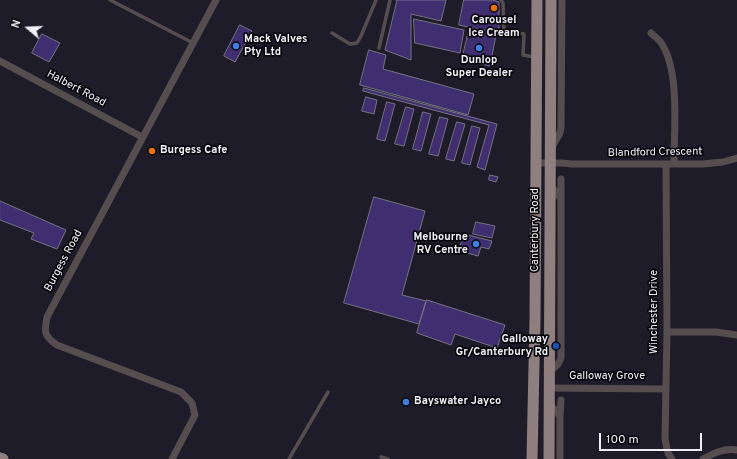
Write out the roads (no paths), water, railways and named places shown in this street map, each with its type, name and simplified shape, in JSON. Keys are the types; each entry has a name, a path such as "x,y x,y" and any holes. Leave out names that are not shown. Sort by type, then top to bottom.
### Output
{"main road":[{"name":"Canterbury Road","path":"532,459 536,165 536,0"},
{"name":"Canterbury Road","path":"549,459 551,0"},
{"path":"533,388 550,388"}],"street":[{"name":"Burgess Road","path":"172,459 195,415 192,403 181,392 57,345 49,339 44,331 47,317 216,0"},
{"path":"550,150 560,133 561,128 562,0"},
{"path":"652,33 662,43 669,59 672,72 674,85 674,164"},
{"name":"Halbert Road","path":"0,61 142,137"},
{"name":"Blandford Crescent","path":"536,165 703,164 723,162 737,158"},
{"name":"Winchester Drive","path":"666,164 667,332 665,439 668,453 672,459"},
{"path":"550,372 558,364 561,358 561,179"},
{"name":"Canterbury Road","path":"550,184 561,200"},
{"path":"667,332 716,332 737,335"},
{"name":"Galloway Grove","path":"550,388 665,389"},
{"path":"560,459 561,400"},
{"path":"549,404 560,416"},
{"path":"703,459 716,452 737,450"}],"lane":[{"path":"110,0 193,43"},
{"path":"332,34 350,44 357,43 376,0"},
{"path":"379,48 390,0"},
{"path":"501,0 503,3 504,31 524,34 522,55 536,58"},
{"path":"289,459 328,392"},
{"path":"381,456 388,459"}],"place":[{"name":"Carousel Ice Cream","path":"494,8"},
{"name":"Mack Valves Pty Ltd","path":"236,46"},
{"name":"Dunlop Super Dealer","path":"479,48"},
{"name":"Burgess Cafe","path":"152,151"},
{"name":"Melbourne RV Centre","path":"476,244"},
{"name":"Galloway Gr/Canterbury Rd","path":"556,346"},
{"name":"Bayswater Jayco","path":"406,402"}]}
